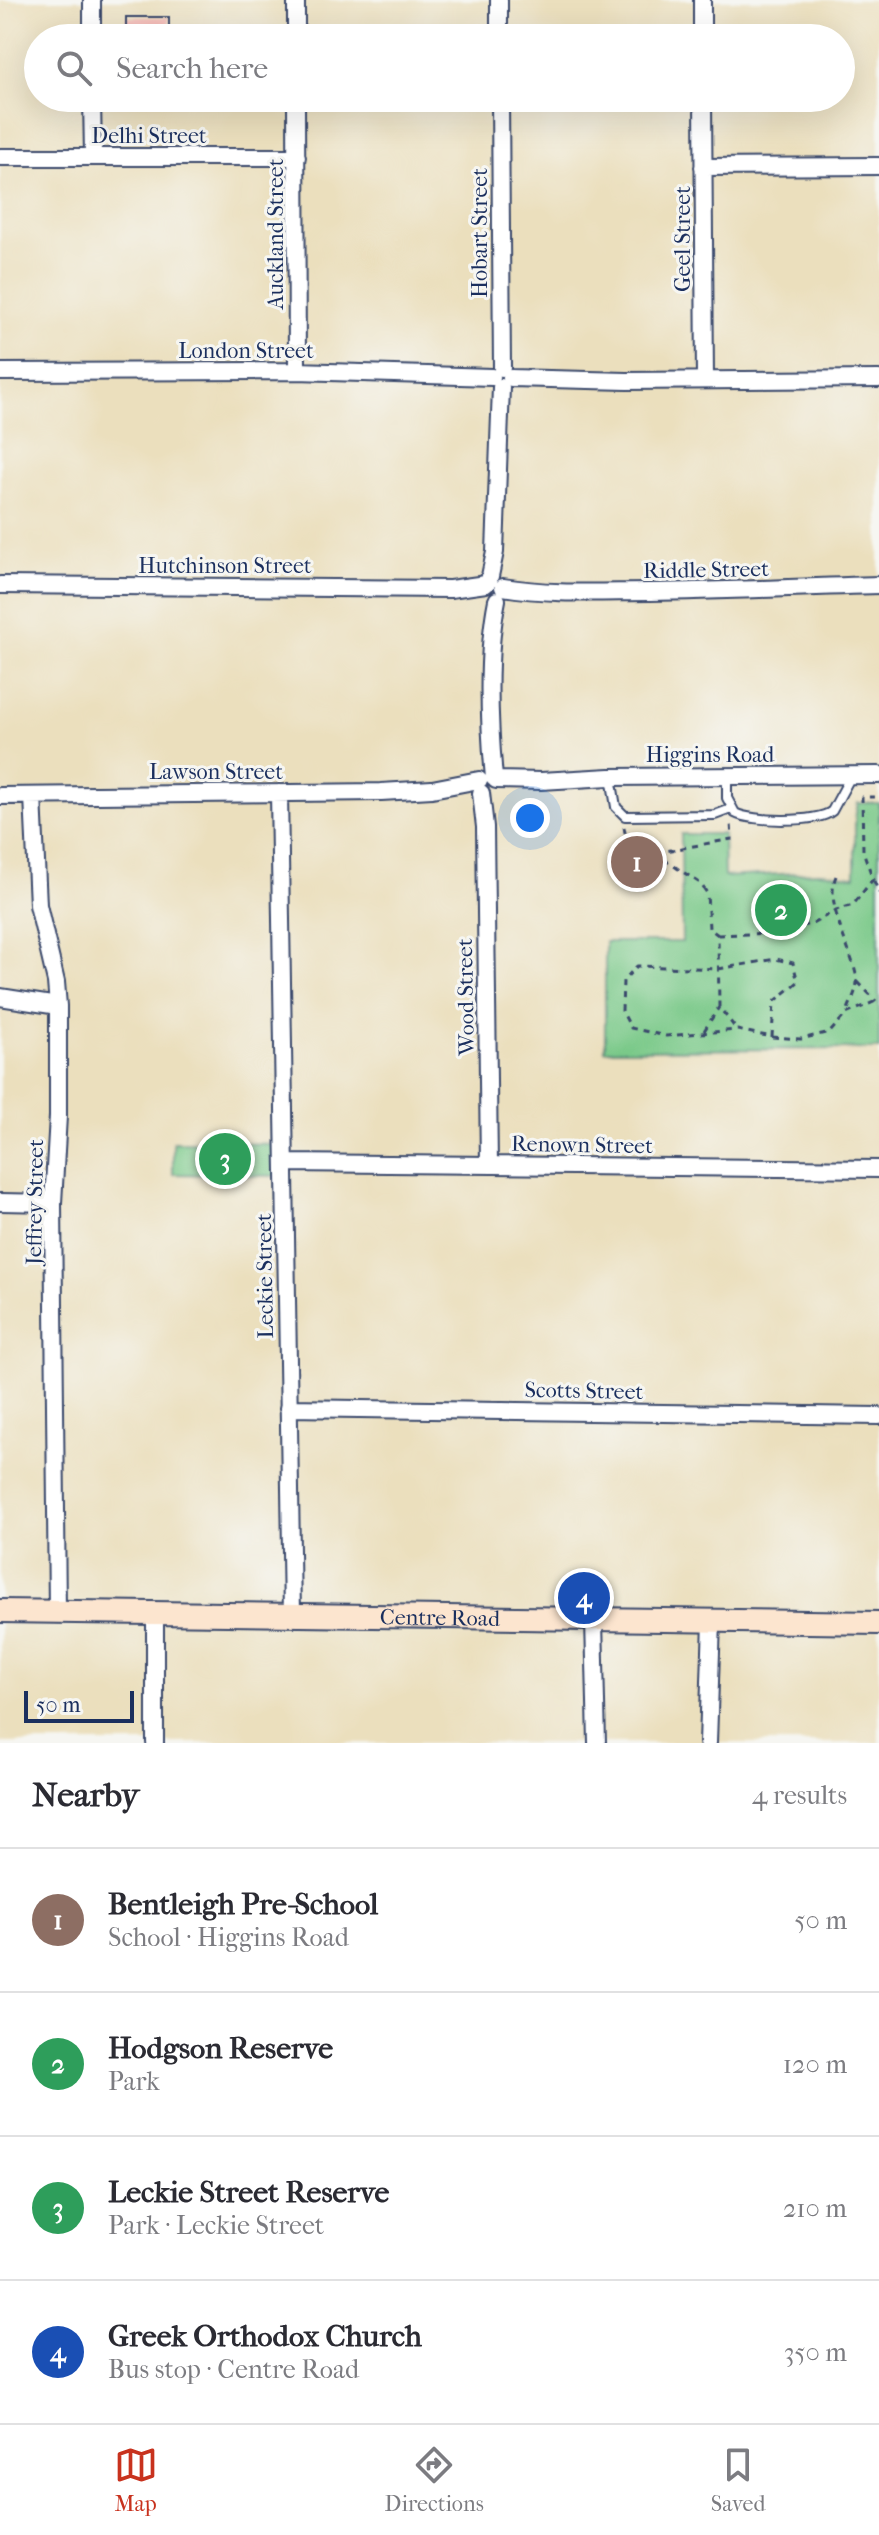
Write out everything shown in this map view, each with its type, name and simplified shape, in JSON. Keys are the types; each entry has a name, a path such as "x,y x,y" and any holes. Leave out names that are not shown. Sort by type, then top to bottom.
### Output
{"main road":[{"name":"Centre Road","path":"0,1611 879,1623"}],"street":[{"path":"92,0 92,24"},
{"path":"296,0 296,24"},
{"path":"499,0 499,24"},
{"path":"702,0 702,24"},
{"path":"92,112 93,156"},
{"name":"Auckland Street","path":"296,112 297,371"},
{"name":"Hobart Street","path":"488,785 501,377 500,112"},
{"name":"Geel Street","path":"703,112 705,380"},
{"name":"Delhi Street","path":"0,157 297,157"},
{"path":"703,167 879,166"},
{"name":"London Street","path":"0,372 297,371 705,380 879,379"},
{"name":"Hutchinson Street","path":"0,585 493,590"},
{"name":"Riddle Street","path":"493,590 738,591 879,585"},
{"name":"Higgins Road","path":"488,785 610,777 879,775"},
{"name":"Lawson Street","path":"0,796 372,792 488,785"},
{"name":"Wood Street","path":"488,785 485,827 489,1165"},
{"name":"Leckie Street","path":"279,793 292,1615"},
{"name":"Jeffrey Street","path":"33,796 38,905 56,982 58,1006 58,1116 53,1203 57,1612"},
{"path":"0,997 58,1006"},
{"name":"Renown Street","path":"285,1163 879,1169"},
{"path":"0,1202 53,1203"},
{"name":"Scotts Street","path":"288,1408 879,1416"},
{"path":"155,1613 155,1743"},
{"path":"594,1620 597,1743"},
{"path":"708,1743 712,1621"}],"lane":[{"path":"727,775 727,798 731,809 741,817 820,818 832,811 852,775"},
{"path":"610,777 616,807 621,815 715,815 731,809"}],"path":[{"path":"879,797 862,797 863,851 879,893"},
{"path":"626,838 647,842 647,845 624,845 624,849 652,847 652,850 632,853 633,857 732,839"},
{"path":"654,853 700,883 707,893 709,928 718,935 774,933 814,923 836,910 853,905 873,879"},
{"path":"836,876 836,910 858,982 878,1002 846,1014"},
{"path":"704,1032 719,1007 718,935"},
{"path":"772,1037 774,1002 798,982 793,963 776,959 718,969 637,966 623,981 622,1011 631,1028 666,1036 737,1030 772,1037 801,1039 830,1032 846,1014 858,982"},
{"path":"719,1007 737,1030"}],"green space":[{"path":"858,803 879,803 879,1049 605,1050 605,942 682,942 681,834 723,834 724,877 817,872 855,876"},
{"path":"173,1142 277,1144 277,1176 173,1174"}],"building":[{"path":"126,17 169,17 169,24 126,24"}],"place":[{"name":"Bentleigh Pre-School","path":"637,862"},
{"name":"Hodgson Reserve","path":"781,910"},
{"name":"Leckie Street Reserve","path":"225,1159"},
{"name":"Greek Orthodox Church","path":"584,1598"}]}
